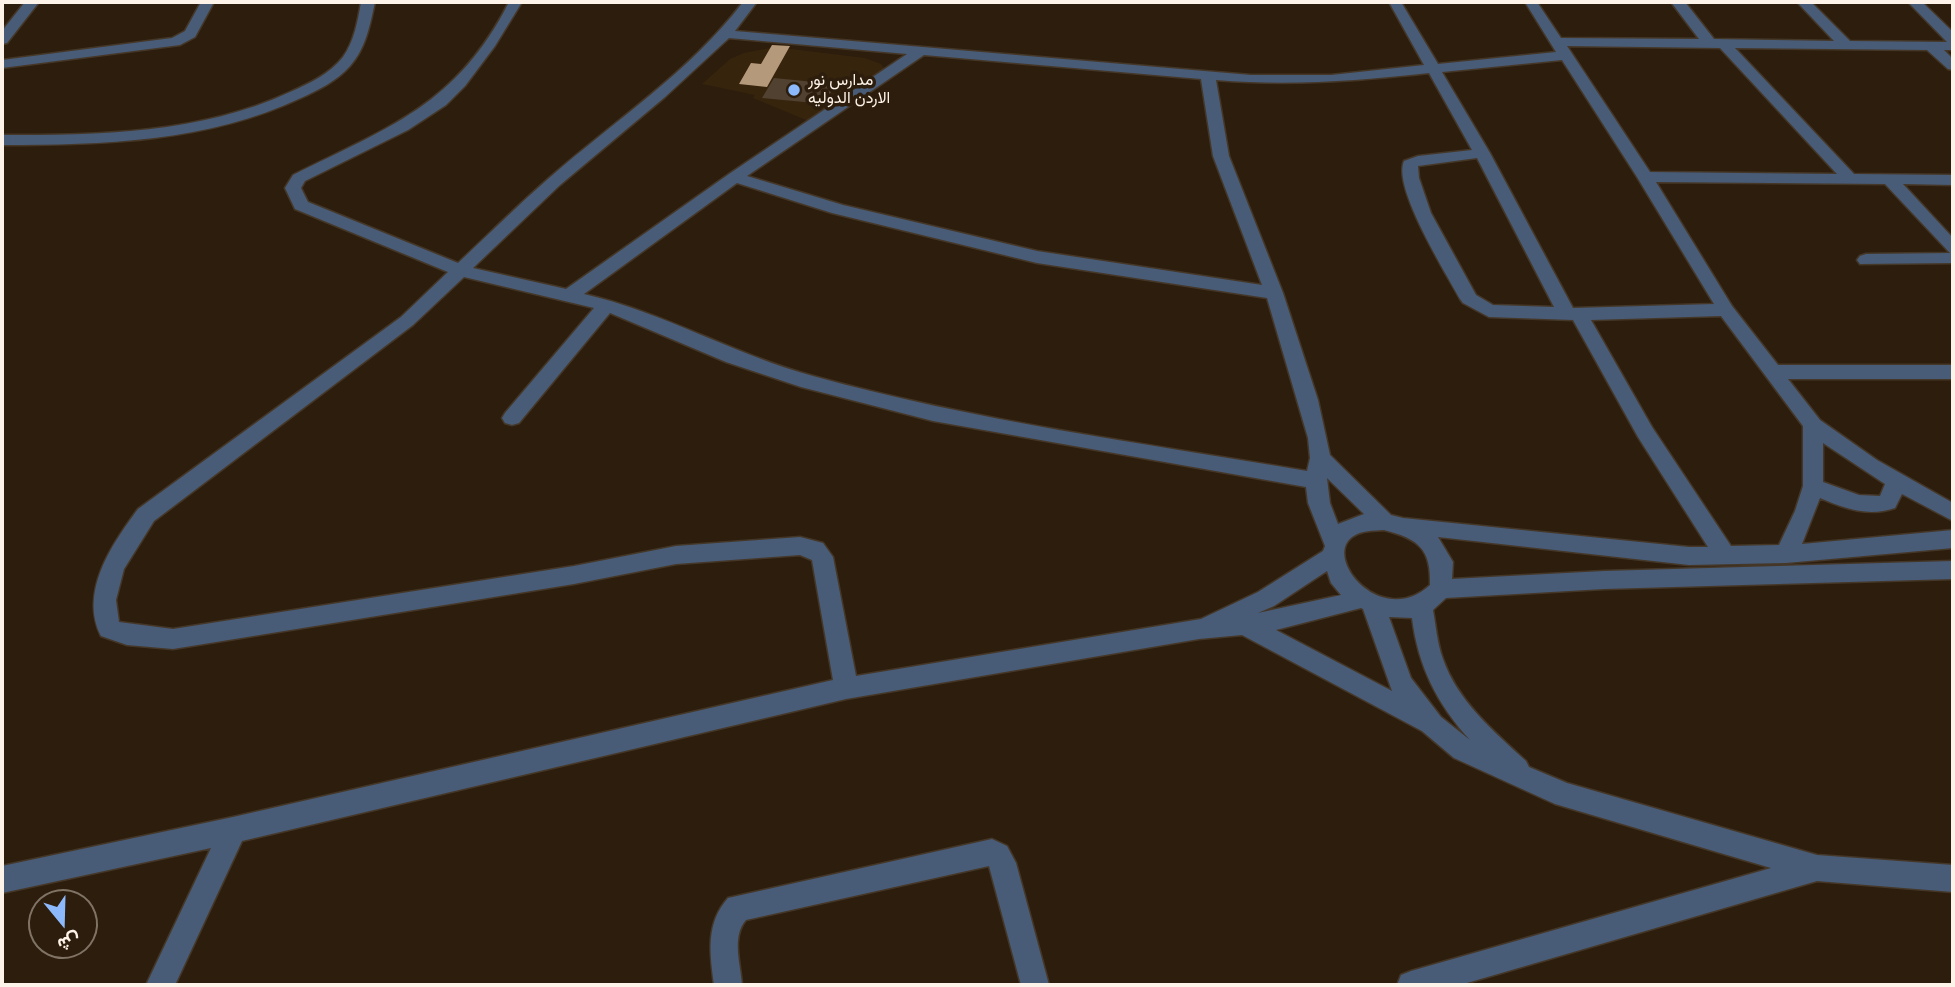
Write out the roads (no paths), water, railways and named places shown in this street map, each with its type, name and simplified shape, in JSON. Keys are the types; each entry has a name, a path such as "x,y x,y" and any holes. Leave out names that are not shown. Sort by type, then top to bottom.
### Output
{"street":[{"path":"2,40 32,2"},
{"path":"2,64 175,42 190,34 207,2"},
{"path":"2,140 134,136 193,128 245,114 292,97 330,77 351,57 368,2"},
{"path":"515,2 507,20 456,86 421,115 299,178 293,188 301,205 461,271 607,305 733,356 877,401 933,414 1316,481"},
{"path":"750,2 726,34 660,94 554,182 407,321 146,515 126,540 110,578 106,620 109,629 127,635 173,639 574,575 676,555 800,546 815,550 822,557 846,688"},
{"path":"1395,2 1573,314 1645,432 1726,556"},
{"path":"1531,2 1645,177 1726,310 1813,425 1896,482 1953,513"},
{"path":"1678,2 1850,179"},
{"path":"1804,2 1845,44"},
{"path":"1915,2 1953,40"},
{"path":"726,34 1208,78 1314,80 1434,68 1562,49 1717,44 1953,46"},
{"path":"1931,46 1953,66"},
{"path":"570,295 735,177 919,52"},
{"path":"1208,78 1221,156 1274,293 1308,400 1320,458 1316,481 1319,503 1341,579 1367,601 1397,609 1421,606 1441,589 1443,564 1436,551 1412,530 1390,522 1320,458"},
{"path":"1482,153 1410,164 1415,194 1469,299 1489,311 1573,314 1726,310"},
{"path":"735,177 838,209 1037,257 1274,293"},
{"path":"1645,177 1953,180"},
{"path":"1890,180 1953,248"},
{"path":"1867,260 1953,258"},
{"path":"512,418 607,305"},
{"path":"1773,372 1953,372"},
{"path":"1786,554 1806,510 1813,486 1813,425"},
{"path":"1813,486 1851,502 1879,505 1888,502 1896,482"},
{"path":"1199,629 1266,599 1333,550 1341,533 1352,525 1390,522 1689,556 1786,554 1953,539"},
{"path":"1441,589 1604,580 1952,571"},
{"path":"2,879 233,830 846,688 1199,629 1247,626 1367,601"},
{"path":"1367,601 1401,684 1432,724 1462,750 1531,782 1630,816 1817,868 1953,879"},
{"path":"1421,606 1434,668 1454,703 1482,737 1531,782"},
{"path":"1247,626 1432,724"},
{"path":"160,985 233,830"},
{"path":"728,985 724,926 729,915 738,908 992,852 998,855 1003,863 1035,985"},
{"path":"1410,985 1817,868"}],"place":[{"name":"مدارس نور الاردن الدوليه","path":"794,90"}]}
